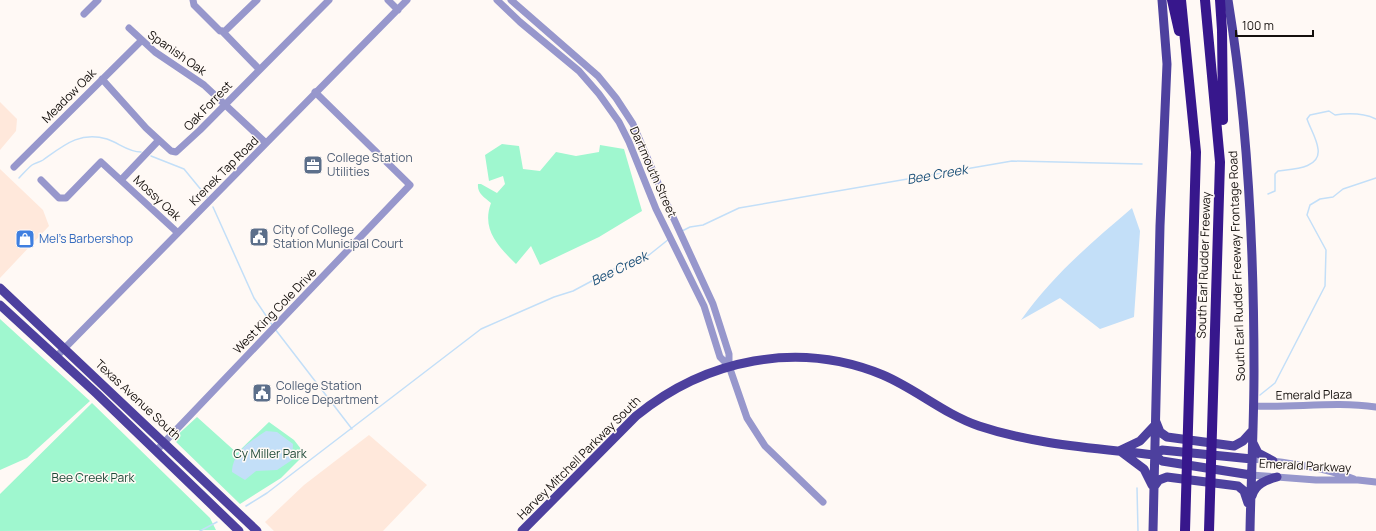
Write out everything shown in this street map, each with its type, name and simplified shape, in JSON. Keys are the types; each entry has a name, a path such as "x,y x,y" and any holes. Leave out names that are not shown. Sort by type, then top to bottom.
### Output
{"highway":[{"path":"1172,0 1191,101"},
{"name":"South Earl Rudder Freeway","path":"1181,0 1196,152 1185,531"},
{"name":"South Earl Rudder Freeway","path":"1205,0 1220,162 1209,531"},
{"path":"1220,0 1223,113 1220,162"}],"main road":[{"path":"1152,531 1160,226 1167,64 1162,0"},
{"name":"South Earl Rudder Freeway Frontage Road","path":"1228,0 1239,76 1250,223 1254,370 1250,531"},
{"name":"Texas Avenue South","path":"0,288 257,531"},
{"name":"Texas Avenue South","path":"0,305 239,531"},
{"name":"Harvey Mitchell Parkway South","path":"522,531 636,416 651,403 694,378 729,366 750,361 779,358 803,358 842,363 883,375 912,389 964,420 998,432 1025,439 1119,451 1154,454 1162,450 1252,459"},
{"path":"1155,423 1160,432 1167,437 1234,446 1244,441 1252,430"},
{"path":"1154,488 1144,469 1119,451 1140,441 1155,423"},
{"path":"1252,440 1258,453 1273,461"},
{"name":"Harvey Mitchell Parkway South","path":"1154,454 1162,461 1251,474"},
{"path":"1154,488 1159,480 1167,477 1238,486 1244,491 1250,508"},
{"path":"1250,508 1254,490 1267,480 1277,477"},
{"path":"222,515 232,517 247,531"}],"street":[{"path":"84,14 98,0"},
{"path":"193,0 194,5 259,69"},
{"path":"222,31 225,31 257,0"},
{"name":"Oak Forrest","path":"102,79 158,140 171,151 176,152 329,0"},
{"path":"388,0 398,10"},
{"name":"Krenek Tap Road","path":"56,357 407,0"},
{"name":"Dartmouth Street","path":"497,0 520,22 579,70 599,94 619,122 630,142 656,209 704,306 720,357 729,366"},
{"name":"Dartmouth Street","path":"511,0 598,76 616,98 633,124 667,204 713,304 729,354 729,366 742,406 760,440 823,502"},
{"name":"Spanish Oak","path":"129,28 140,41 163,59 204,85 266,143"},
{"name":"Meadow Oak","path":"14,167 140,41"},
{"name":"West King Cole Drive","path":"156,451 410,185 315,92"},
{"name":"Mossy Oak","path":"121,180 158,140"},
{"name":"Mossy Oak","path":"41,180 60,198 66,198 101,162 178,232"},
{"name":"Emerald Plaza","path":"1253,406 1285,408 1331,404 1376,407"},
{"name":"Emerald Parkway","path":"1252,459 1337,472 1358,480"},
{"name":"Emerald Parkway","path":"1251,474 1337,481 1358,480 1376,482"}],"shaded area":[{"path":"0,102 17,119 16,131 0,150"},
{"path":"0,169 43,210 49,226 0,278"},
{"path":"369,435 427,485 383,531 274,531 265,522 304,485"}],"green space":[{"path":"502,144 519,146 523,169 540,171 556,152 576,156 599,152 600,145 624,149 642,211 599,237 540,265 531,246 516,264 493,237 488,222 491,203 482,195 478,187 478,184 481,184 497,193 505,184 503,176 489,181 485,155"},
{"path":"0,319 90,401 27,458 0,470"},
{"name":"Bee Creek Park","path":"92,403 210,518 216,530 0,531 0,494"},
{"name":"Cy Miller Park","path":"197,417 237,453 269,422 294,440 305,454 281,478 240,504 173,439"}],"water":[{"path":"1132,208 1140,231 1134,317 1100,329 1060,298 1021,320 1059,274 1087,247"},
{"path":"266,431 277,432 293,444 292,460 277,470 256,471 245,480 232,472 235,458 243,448"}],"waterway":[{"name":"Bee Creek","path":"1268,194 1275,191 1275,174 1278,171 1304,167 1315,161 1318,156 1316,141 1307,119 1310,115 1329,111 1335,115 1356,114 1376,119"},
{"path":"19,178 32,165 43,160 65,145 80,138 97,137 107,139 128,149 141,152"},
{"path":"151,156 184,169 207,197"},
{"name":"Bee Creek","path":"682,231 690,227 703,225 739,208 1012,161 1142,164"},
{"path":"1260,395 1275,383 1325,286 1326,250 1307,215 1310,205 1320,199 1333,197 1343,189 1376,178"},
{"path":"213,207 254,298 273,326"},
{"name":"Bee Creek","path":"246,506 267,493 481,329 554,297 573,291 618,267 649,255 669,239"},
{"path":"275,329 352,429"},
{"path":"1137,488 1138,531"},
{"name":"Bee Creek","path":"200,531 217,522"}],"place":[{"name":"College Station Utilities","path":"313,165"},
{"name":"City of College Station Municipal Court","path":"259,237"},
{"name":"Mel's Barbershop","path":"25,239"},
{"name":"College Station Police Department","path":"262,393"}]}
